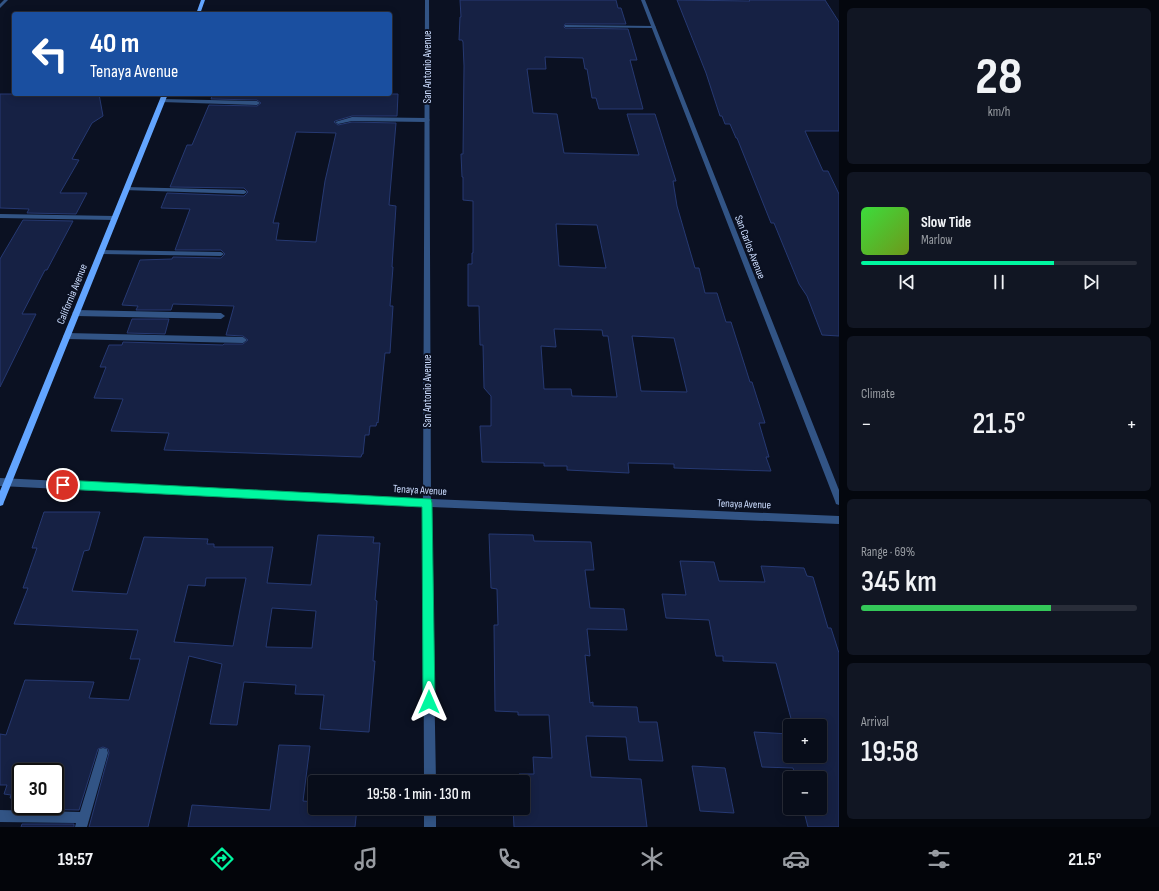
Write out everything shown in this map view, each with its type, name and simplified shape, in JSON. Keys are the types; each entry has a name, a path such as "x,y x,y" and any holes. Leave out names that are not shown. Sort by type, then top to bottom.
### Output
{"main road":[{"path":"199,12 203,0"},
{"name":"California Avenue","path":"0,502 4,482 67,336 164,97"}],"street":[{"path":"0,7 6,0"},
{"name":"San Antonio Avenue","path":"428,0 427,503 430,775"},
{"name":"San Carlos Avenue","path":"643,0 839,501"},
{"path":"567,26 654,27"},
{"path":"164,97 257,103"},
{"path":"338,122 352,119 427,120"},
{"path":"126,189 244,192"},
{"path":"0,216 115,218"},
{"path":"101,252 221,254"},
{"path":"76,313 221,316"},
{"path":"67,336 244,340"},
{"name":"Tenaya Avenue","path":"4,482 427,503 839,520"},
{"path":"0,816 82,822 103,753"},
{"path":"430,815 430,827"}],"building":[{"path":"460,0 616,0 618,8 621,8 626,24 565,24 564,27 628,29 637,60 630,60 643,109 599,109 596,98 592,98 587,69 585,69 583,58 545,57 546,69 527,69 533,113 557,114 564,153 639,155 627,114 655,114 676,181 673,181 677,206 695,268 699,268 705,293 717,293 726,322 731,322 765,423 759,423 769,457 766,457 771,471 674,468 674,464 628,463 629,473 567,470 567,466 544,466 544,463 482,462 480,426 491,426 491,396 484,388 483,345 480,345 479,306 468,306 468,264 472,264 473,253 473,201 463,200 461,154 463,154 464,66 463,42 462,40 459,40 461,17","holes":["556,224 597,225 606,268 559,266","554,329 602,330 603,336 608,336 617,397 572,396 571,389 544,389 541,346 556,347","632,336 674,338 687,392 641,391"]},
{"path":"677,0 825,0 839,22 839,131 805,131 823,171 828,171 839,194 839,336 822,335 807,296 799,284 774,223 771,223 737,138 730,124 725,124 722,116 720,116 706,73"},
{"path":"0,94 12,94 12,96 99,96 103,116 92,123 72,159 79,160 60,193 87,193 76,214 27,213 29,209 0,208"},
{"path":"392,94 398,94 397,116 352,116 334,122 338,125 352,122 396,123 389,205 396,206 390,306 393,306 390,353 385,353 378,423 377,422 376,426 370,426 369,435 365,435 363,454 361,457 164,450 169,433 111,431 123,399 94,398 106,367 100,367 109,345 122,345 123,342 223,345 243,344 248,340 243,336 226,335 234,306 173,304 171,310 136,310 138,306 122,305 140,260 172,259 173,257 221,258 225,254 221,250 175,250 190,209 161,208 167,193 244,196 248,192 244,188 170,187 187,145 192,145 209,105 257,106 261,103 257,100 211,99 212,96 392,96","holes":["296,132 336,133 325,181 316,242 276,240 279,223 273,223"]},
{"path":"23,220 73,221 22,314 36,314 0,387 0,259"},
{"path":"132,319 169,319 165,334 127,333"},
{"path":"44,512 100,512 89,550 84,551 72,591 127,594 144,537 208,539 207,544 214,544 214,547 273,547 267,583 311,585 318,535 374,537 373,543 380,543 375,600 377,601 373,661 375,661 369,732 320,729 324,695 295,694 296,685 244,682 237,725 210,724 222,664 189,656 148,827 89,827 109,753 108,749 103,747 98,749 79,810 64,810 64,763 12,763 12,798 10,798 11,795 4,794 7,785 0,785 0,734 6,735 25,680 94,682 89,698 129,700 140,659 130,659 138,630 14,624 28,588 23,588 37,548 32,548","holes":["206,578 246,578 233,646 174,642 188,585 205,586","272,608 316,611 312,648 266,647"]},
{"path":"489,534 533,535 534,541 591,542 594,570 585,570 590,608 624,609 627,630 587,629 590,656 585,655 590,703 593,702 593,706 637,707 639,722 657,722 663,761 629,760 626,737 586,736 591,777 641,779 647,827 514,827 513,815 530,815 530,775 519,774 534,774 533,757 552,758 549,715 518,715 518,712 495,711 494,625 498,625 497,589 491,588"},
{"path":"680,561 714,562 719,581 765,582 761,566 804,568 807,576 813,577 828,628 831,628 839,653 839,827 808,827 805,815 827,815 827,771 794,771 793,768 762,767 754,732 783,734 783,763 827,763 827,719 791,719 776,663 723,661 723,656 716,656 709,620 666,618 662,594 686,595"},
{"path":"279,745 310,746 303,801 308,801 308,815 356,815 355,827 188,827 192,805 270,810"},
{"path":"692,766 725,768 734,813 700,811"},
{"path":"22,824 74,824 74,827 21,827"}],"route":[{"path":"63,485 427,503 429,702"}]}
